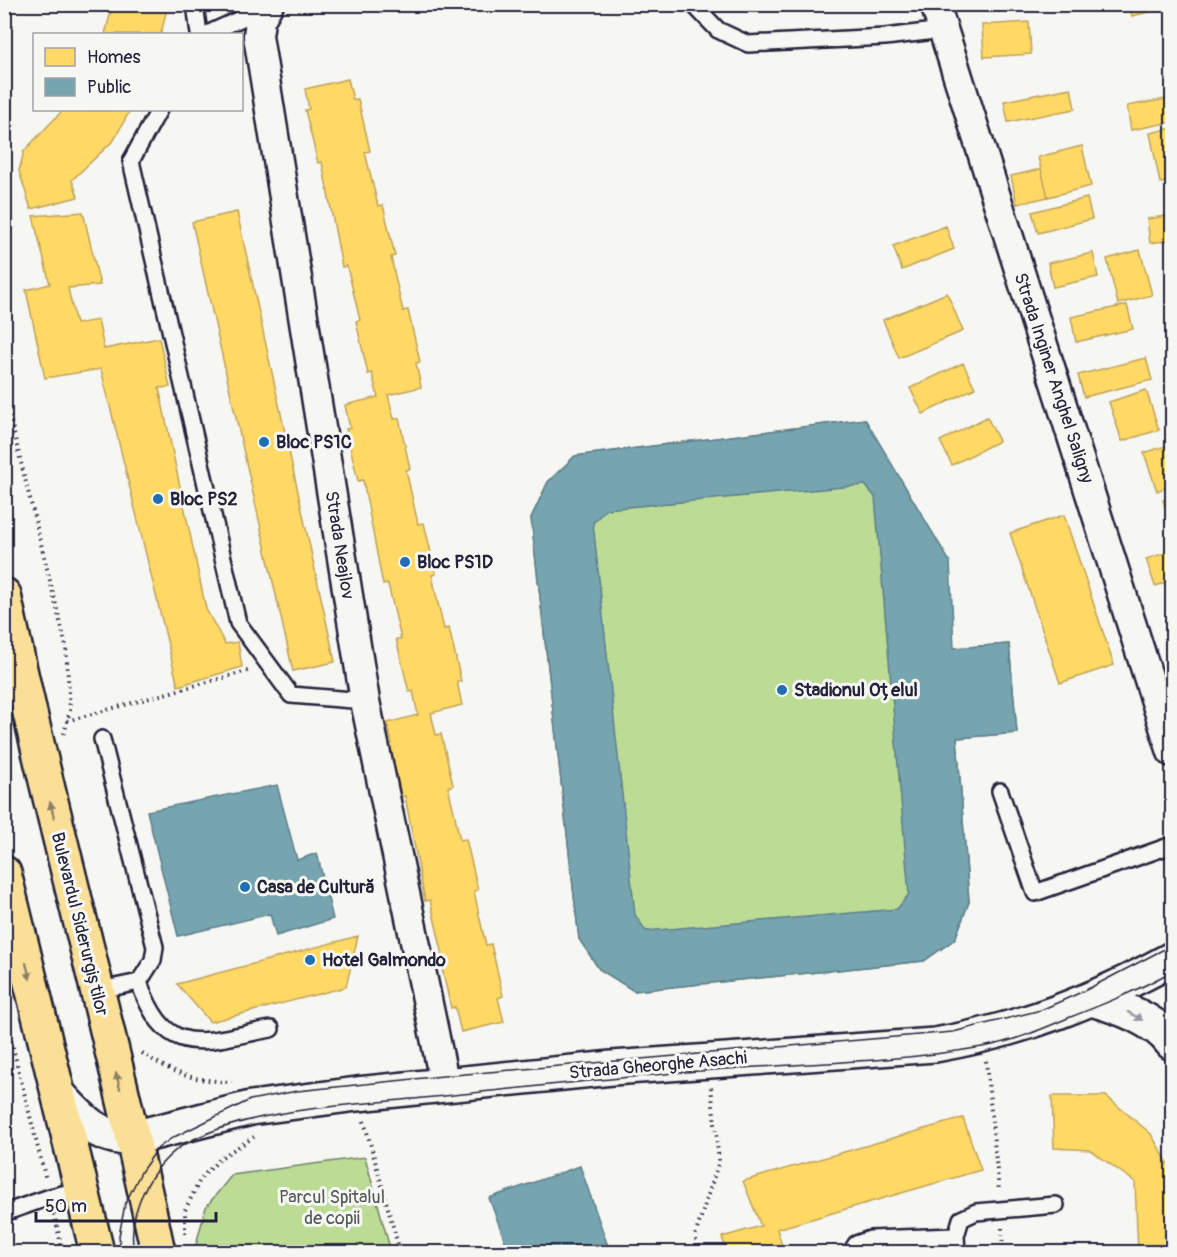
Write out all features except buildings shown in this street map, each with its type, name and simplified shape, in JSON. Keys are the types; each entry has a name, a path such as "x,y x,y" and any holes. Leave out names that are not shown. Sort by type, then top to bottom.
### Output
{"main road":[{"name":"Bulevardul Siderurgiștilor","path":"4,595 32,725 133,1138 158,1252"},
{"path":"4,873 97,1252"}],"street":[{"name":"Strada Neajlov","path":"268,5 260,20 258,36 365,701 443,1076 442,1085"},
{"name":"Strada Inginer Anghel Saligny","path":"939,17 1173,752"},
{"name":"Strada Gheorghe Asachi","path":"133,1138 252,1108 357,1094 709,1060 935,1044 984,1036 1040,1020 1091,999 1173,959"},
{"path":"1091,999 1139,1017 1167,1036 1173,1044"},
{"path":"60,1097 96,1131 115,1138 133,1138"}],"lane":[{"path":"195,4 199,33"},
{"path":"693,4 718,30 748,44 885,37 939,17"},
{"path":"209,33 268,5"},
{"path":"158,111 131,161 238,623 291,695 365,701"},
{"path":"96,991 139,982 153,960 155,947 102,739"},
{"path":"1000,791 1035,893 1173,845"},
{"path":"139,982 148,1008 163,1029 179,1039 200,1042 271,1029"},
{"path":"4,1213 82,1189"},
{"path":"957,1252 956,1236 962,1219 976,1212 1056,1205"},
{"path":"851,1252 856,1244 870,1239 956,1236"}],"path":[{"path":"67,721 269,665"},
{"path":"4,1012 63,1252"},
{"path":"984,1036 1004,1252"},
{"path":"700,1252 695,1236 718,1161 709,1060"},
{"path":"357,1094 400,1252"}],"green space":[{"name":"Stadionul Oțelul","path":"865,419 954,648 1009,644 1017,733 957,738 969,902 955,939 924,961 634,991 599,969 579,939 531,518 548,482 575,456"},
{"name":"Parcul Spitalul de copii","path":"365,1157 391,1252 194,1252 206,1207 232,1175"}],"tram line":[{"path":"121,1252 119,1236 125,1204 141,1172 158,1148 172,1138 250,1100 297,1091 443,1076 953,1032 1041,1010 1084,991 1172,945"},
{"path":"134,1252 134,1219 146,1187 155,1172 167,1159 194,1139 247,1120 336,1106 687,1072 886,1059 982,1047 1036,1031 1121,996 1172,971"}],"place":[{"name":"Bloc PS1C","path":"264,442"},
{"name":"Bloc PS2","path":"158,499"},
{"name":"Bloc PS1D","path":"405,562"},
{"name":"Stadionul Oțelul","path":"782,690"},
{"name":"Casa de Cultură","path":"245,887"},
{"name":"Hotel Galmondo","path":"310,960"}]}
